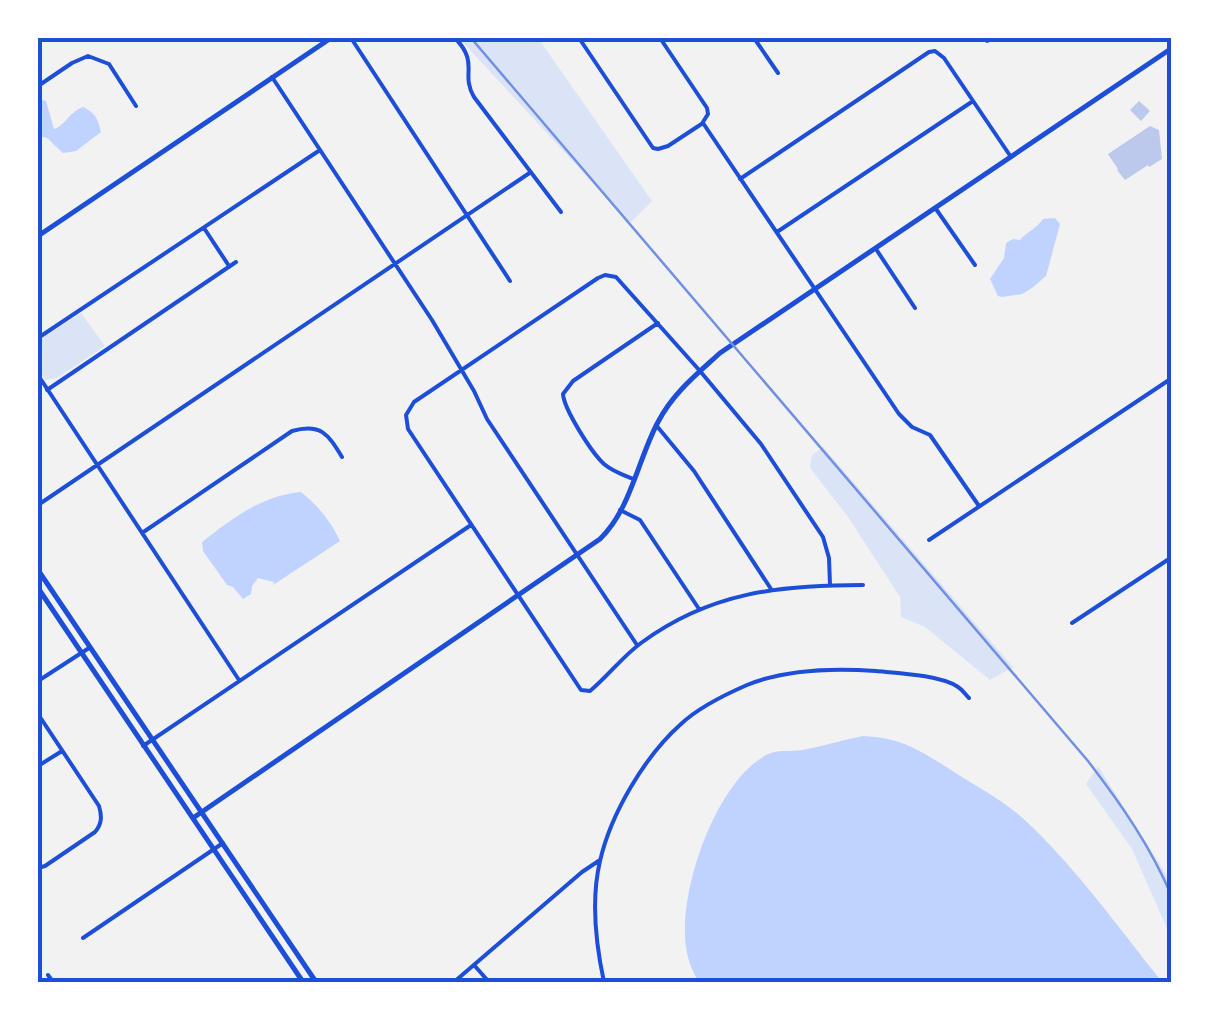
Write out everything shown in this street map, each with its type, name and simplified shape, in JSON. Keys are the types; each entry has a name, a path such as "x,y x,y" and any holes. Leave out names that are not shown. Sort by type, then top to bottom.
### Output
{"street":[{"path":"38,236 332,38"},
{"path":"351,38 510,281"},
{"path":"456,38 468,55 469,90 561,212"},
{"path":"579,38 658,150 703,122 708,114 660,38"},
{"path":"754,38 778,74"},
{"path":"984,38 995,38"},
{"path":"193,818 606,532 672,398 733,344 1172,48"},
{"path":"740,179 924,54 935,52 944,58 1011,157"},
{"path":"38,86 88,56 109,64 136,106"},
{"path":"272,77 432,320 488,419 637,646"},
{"path":"776,233 973,102"},
{"path":"703,122 899,414 912,427 930,435 979,506"},
{"path":"38,338 320,150"},
{"path":"38,505 531,172"},
{"path":"936,208 975,265"},
{"path":"204,228 230,267"},
{"path":"876,249 915,308"},
{"path":"47,390 236,262"},
{"path":"830,585 830,558 823,537 761,444 622,280 612,275 598,278 460,370 414,402 406,415 408,429 577,686 585,692 637,646 700,608 771,589 863,585"},
{"path":"633,479 612,470 598,458 566,407 563,394 574,381 658,324"},
{"path":"38,375 240,680"},
{"path":"929,540 1172,378"},
{"path":"656,425 694,470 771,589"},
{"path":"142,533 292,431 321,430 342,457"},
{"path":"620,510 640,520 700,608"},
{"path":"143,746 472,524"},
{"path":"1072,623 1172,557"},
{"path":"38,570 316,982"},
{"path":"38,588 304,982"},
{"path":"38,682 89,648"},
{"path":"604,982 597,938 600,860 621,804 663,742 683,722 750,684 792,673 857,670 916,675 958,686 969,698"},
{"path":"38,714 99,806 101,820 95,832 38,868"},
{"path":"38,766 62,751"},
{"path":"83,938 223,843"},
{"path":"454,982 600,860"},
{"path":"246,897 255,891"},
{"path":"294,968 296,952"},
{"path":"474,965 489,982"},
{"path":"48,975 53,982"}],"shaded area":[{"path":"459,38 538,38 652,201 630,223"},
{"path":"81,313 105,346 57,378 46,380 38,370 38,341"},
{"path":"823,447 1013,667 990,680 925,627 901,617 900,597 848,517 810,468 812,455"},
{"path":"1098,766 1171,882 1171,946 1132,849 1086,784"}],"water":[{"path":"39,99 46,101 54,129 83,107 95,117 101,132 76,151 63,153 47,138 38,136"},
{"path":"1055,218 1060,224 1046,276 1022,294 998,296 990,279 1004,258 1006,243 1020,240 1043,219"},
{"path":"301,492 324,514 340,541 273,585 274,582 258,578 251,594 243,599 227,585 203,551 202,542 260,503"},
{"path":"863,736 901,743 921,752 1021,816 1082,881 1162,982 699,982 686,947 688,898 704,841 731,789 748,769 770,753"}],"building":[{"path":"1139,101 1150,111 1141,121 1130,110"},
{"path":"1150,126 1159,130 1162,159 1125,180 1108,154"}],"railway":[{"path":"471,38 1088,761 1134,826 1172,897"}]}
